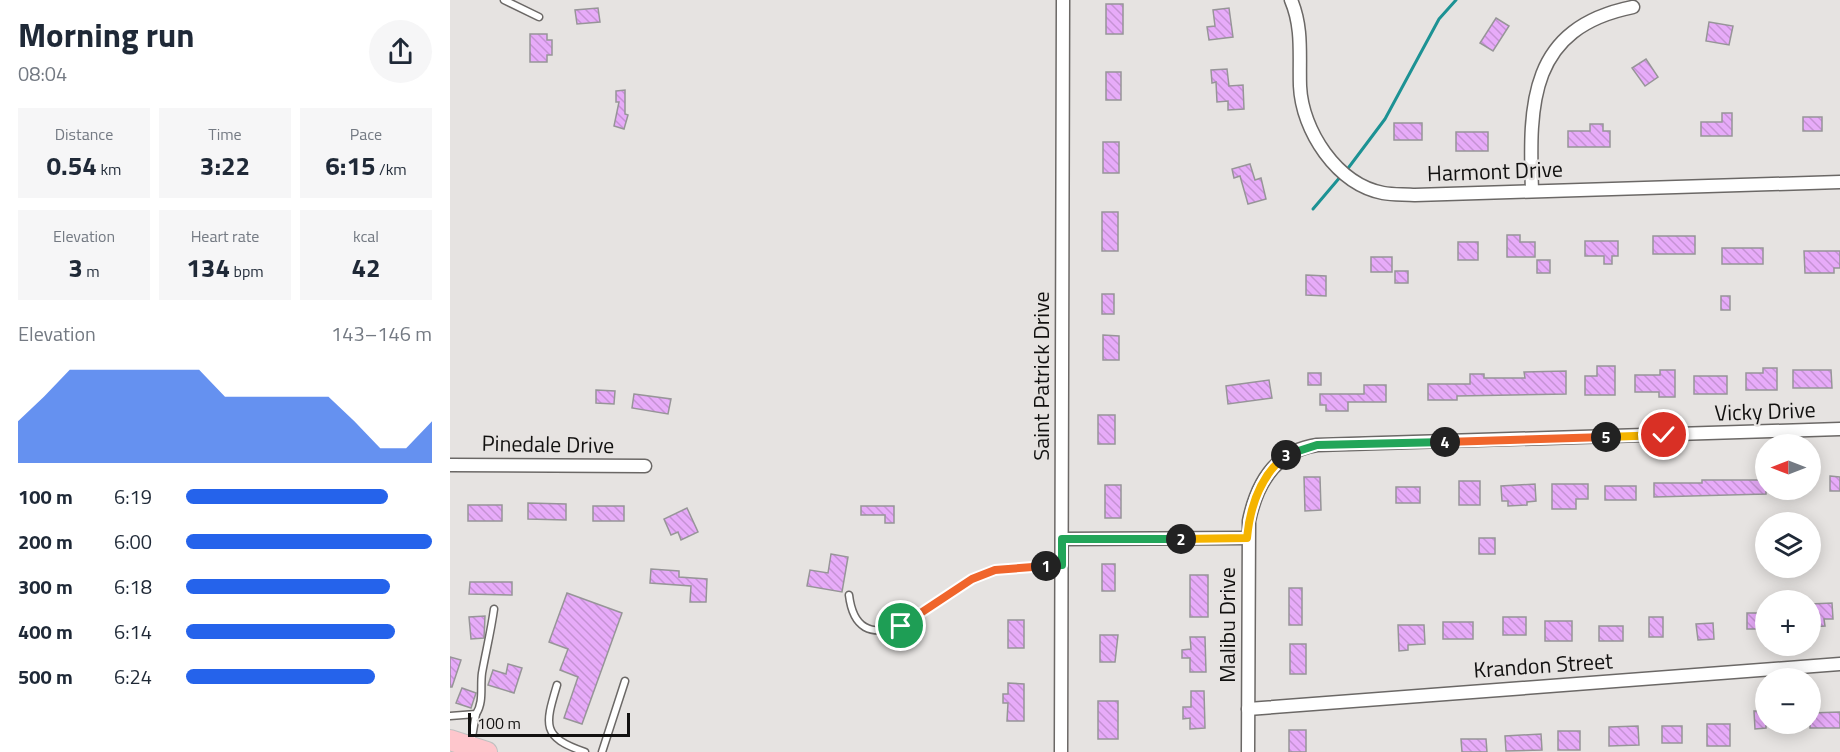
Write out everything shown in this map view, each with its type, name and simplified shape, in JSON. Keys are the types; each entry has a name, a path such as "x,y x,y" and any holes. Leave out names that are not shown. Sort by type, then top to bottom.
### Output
{"highway":[{"path":"450,740 479,749"}],"street":[{"name":"Saint Patrick Drive","path":"1061,752 1063,0"},
{"name":"Harmont Drive","path":"1291,0 1299,19 1300,88 1305,115 1318,142 1337,167 1360,184 1382,193 1415,195 1840,182"},
{"path":"1532,191 1533,108 1537,85 1548,60 1566,38 1583,25 1612,12 1633,7"},
{"name":"Vicky Drive","path":"1247,538 1251,507 1269,471 1285,455 1306,447 1840,429"},
{"name":"Pinedale Drive","path":"450,465 645,466"},
{"name":"Malibu Drive","path":"1062,539 1247,538 1248,752"},
{"name":"Krandon Street","path":"1248,708 1840,664"}],"lane":[{"path":"504,0 539,17"},
{"path":"849,595 851,611 859,623 864,627 887,631 901,626 972,579 987,573 1062,565"},
{"path":"479,749 476,714 480,708 482,675 494,609"},
{"path":"602,752 626,681"},
{"path":"558,685 547,716 548,727 552,736 562,743 585,752"},
{"path":"450,716 476,714"}],"building":[{"path":"1106,4 1123,4 1123,34 1106,34"},
{"path":"598,8 600,22 577,24 575,10"},
{"path":"1229,8 1233,37 1209,40 1207,27 1215,26 1213,10"},
{"path":"1496,18 1509,26 1493,51 1480,43"},
{"path":"1709,22 1733,26 1729,45 1706,41"},
{"path":"530,34 547,34 547,40 552,40 552,55 547,55 547,62 530,62"},
{"path":"1646,59 1658,77 1645,86 1632,68"},
{"path":"1227,69 1229,86 1243,85 1244,109 1228,110 1228,101 1217,102 1216,82 1212,83 1211,70"},
{"path":"1106,72 1121,72 1121,100 1106,100"},
{"path":"625,90 625,114 628,115 624,129 614,126 619,102 616,102 616,91"},
{"path":"1722,113 1732,113 1732,136 1701,136 1701,122 1722,122"},
{"path":"1803,117 1822,117 1822,131 1803,131"},
{"path":"1394,123 1422,123 1422,140 1394,140"},
{"path":"1590,124 1603,124 1603,131 1610,131 1610,147 1568,147 1568,131 1590,131"},
{"path":"1456,132 1488,132 1488,151 1456,151"},
{"path":"1103,142 1119,142 1119,173 1103,173"},
{"path":"1250,164 1255,180 1261,178 1266,199 1248,204 1240,176 1234,178 1232,169"},
{"path":"1102,212 1118,212 1118,251 1102,251"},
{"path":"1507,235 1520,235 1520,242 1535,242 1535,257 1507,257"},
{"path":"1653,236 1695,236 1695,254 1653,254"},
{"path":"1585,241 1618,241 1618,256 1612,256 1612,264 1604,264 1604,256 1585,256"},
{"path":"1458,242 1478,242 1478,260 1458,260"},
{"path":"1722,248 1763,248 1763,264 1722,264"},
{"path":"1804,251 1840,251 1840,268 1834,268 1834,273 1805,273"},
{"path":"1371,257 1392,257 1392,272 1371,272"},
{"path":"1537,260 1550,260 1550,273 1537,273"},
{"path":"1395,271 1408,271 1408,283 1395,283"},
{"path":"1306,275 1326,276 1326,296 1306,295"},
{"path":"1102,294 1114,294 1114,314 1102,314"},
{"path":"1721,296 1730,296 1730,310 1721,310"},
{"path":"1103,335 1119,336 1119,360 1103,360"},
{"path":"1597,366 1615,366 1615,395 1585,395 1585,376 1597,376"},
{"path":"1763,368 1777,368 1777,390 1746,390 1746,373 1763,373"},
{"path":"1660,370 1675,370 1675,397 1659,397 1659,392 1635,392 1635,375 1660,375"},
{"path":"1793,370 1831,370 1832,388 1793,388"},
{"path":"1566,371 1566,394 1457,396 1457,400 1428,400 1428,384 1470,384 1470,374 1484,374 1484,378 1525,378 1524,372"},
{"path":"1308,373 1321,373 1321,385 1308,385"},
{"path":"1694,376 1727,376 1727,394 1694,394"},
{"path":"1269,380 1272,398 1228,404 1226,386"},
{"path":"1364,385 1386,385 1386,402 1348,402 1348,411 1326,411 1326,405 1320,405 1320,394 1364,394"},
{"path":"596,390 615,391 614,404 596,403"},
{"path":"634,394 671,399 668,414 632,408"},
{"path":"1098,415 1115,415 1115,444 1098,444"},
{"path":"1830,476 1840,477 1840,491 1830,491"},
{"path":"1304,477 1320,477 1321,510 1305,511"},
{"path":"1702,480 1755,480 1755,494 1654,497 1654,483 1702,483"},
{"path":"1459,481 1480,481 1480,505 1459,505"},
{"path":"1535,484 1536,501 1527,502 1527,505 1508,506 1508,501 1502,501 1501,486"},
{"path":"1552,484 1588,484 1588,499 1576,499 1576,509 1552,509"},
{"path":"1105,485 1121,485 1121,518 1105,518"},
{"path":"1605,486 1636,486 1636,500 1605,500"},
{"path":"1396,487 1420,487 1420,503 1396,503"},
{"path":"528,503 566,504 566,520 528,519"},
{"path":"468,505 502,505 502,521 468,521"},
{"path":"593,506 624,506 624,521 593,521"},
{"path":"861,506 894,506 894,523 885,523 885,515 861,515"},
{"path":"687,508 698,532 681,540 678,532 671,535 664,519"},
{"path":"1479,538 1495,538 1495,554 1479,554"},
{"path":"831,554 848,557 842,592 807,586 810,570 828,573"},
{"path":"1102,564 1115,564 1115,591 1102,591"},
{"path":"651,569 679,571 679,577 707,579 706,602 690,602 691,586 650,583"},
{"path":"1190,575 1208,575 1208,617 1190,617"},
{"path":"470,582 512,582 512,595 469,594"},
{"path":"1289,588 1302,588 1302,625 1289,625"},
{"path":"567,593 622,613 582,724 564,718 578,677 560,670 568,649 549,642"},
{"path":"1832,603 1833,619 1824,619 1825,626 1821,626 1821,604"},
{"path":"1747,613 1755,613 1755,629 1747,629"},
{"path":"485,616 484,638 471,639 469,617"},
{"path":"1503,617 1526,617 1526,635 1503,635"},
{"path":"1649,617 1663,617 1663,637 1649,637"},
{"path":"1008,620 1024,620 1024,648 1008,648"},
{"path":"1545,621 1572,621 1572,641 1545,641"},
{"path":"1443,622 1473,622 1473,639 1443,639"},
{"path":"1713,623 1714,639 1698,640 1696,624"},
{"path":"1398,625 1424,625 1425,644 1408,645 1408,650 1399,651"},
{"path":"1599,626 1623,626 1623,641 1599,641"},
{"path":"1100,635 1118,635 1115,662 1100,662"},
{"path":"1190,637 1205,637 1206,672 1190,672 1190,658 1182,658 1182,650 1191,649"},
{"path":"1290,644 1306,644 1306,674 1290,674"},
{"path":"450,657 461,660 452,687 450,687"},
{"path":"508,664 522,668 514,693 488,685 493,670 506,674"},
{"path":"1008,683 1024,684 1024,721 1007,721 1008,703 1003,703 1003,694 1008,694"},
{"path":"462,688 476,693 471,708 456,703"},
{"path":"1191,691 1204,691 1205,728 1190,729 1190,718 1183,719 1183,707 1191,707"},
{"path":"1098,701 1118,701 1118,739 1098,739"},
{"path":"1840,712 1840,728 1821,728 1821,713"},
{"path":"1707,724 1730,724 1730,746 1707,746"},
{"path":"1638,726 1639,745 1609,746 1609,727"},
{"path":"1662,726 1682,726 1682,743 1662,743"},
{"path":"1289,730 1306,730 1306,752 1289,752"},
{"path":"1558,731 1580,731 1580,750 1558,750"},
{"path":"1541,734 1542,750 1506,751 1505,736"},
{"path":"1461,739 1486,739 1487,752 1462,752"}],"waterway":[{"path":"1346,171 1385,119 1439,19 1456,0"},
{"path":"1313,209 1341,176"}],"route":[{"path":"901,626 972,579 995,570 1062,565 1062,539 1247,538 1248,520 1256,495 1276,462 1294,450 1317,445 1355,443 1664,435"}]}
